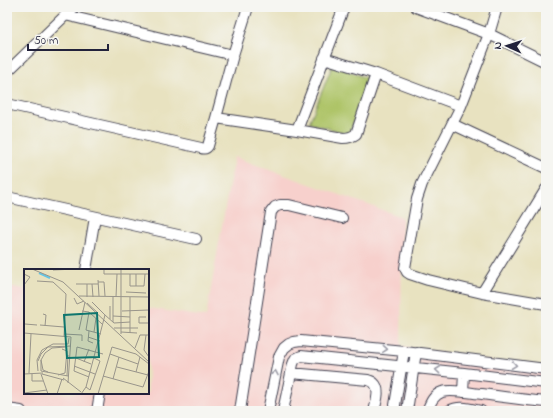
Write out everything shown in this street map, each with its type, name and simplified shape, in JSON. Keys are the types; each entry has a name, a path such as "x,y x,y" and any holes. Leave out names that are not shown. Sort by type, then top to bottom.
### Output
{"street":[{"path":"7,72 74,7"},
{"path":"7,104 204,149 208,146 248,7"},
{"path":"297,130 344,7"},
{"path":"416,7 488,34 546,62"},
{"path":"498,7 461,106 422,184 417,198 405,268 410,274 428,280 482,293 546,304"},
{"path":"65,15 233,55"},
{"path":"324,58 376,74 461,106"},
{"path":"216,118 343,138 353,136 356,134 376,74"},
{"path":"452,124 546,168"},
{"path":"482,293 546,189"},
{"path":"7,198 196,239"},
{"path":"240,411 271,212 280,204 342,218"},
{"path":"86,269 95,217"},
{"path":"298,358 300,341"},
{"path":"268,411 279,357 284,348 289,344 300,341 416,352 546,370"},
{"path":"394,411 404,351"},
{"path":"407,411 416,352"},
{"path":"283,411 293,364 295,359 304,356 546,383"},
{"path":"291,373 368,380 374,382 377,387 374,411"},
{"path":"463,392 464,373"},
{"path":"427,411 430,404 438,394 447,392 463,392 546,402"},
{"path":"97,411 100,394"},
{"path":"449,411 454,408 459,408 481,411"},
{"path":"7,409 21,411"}],"shaded area":[{"path":"234,157 402,217 401,347 546,369 546,411 7,411 7,286 24,289 24,394 149,394 149,308 206,317"}],"green space":[{"path":"333,64 370,80 349,134 309,123"}]}
